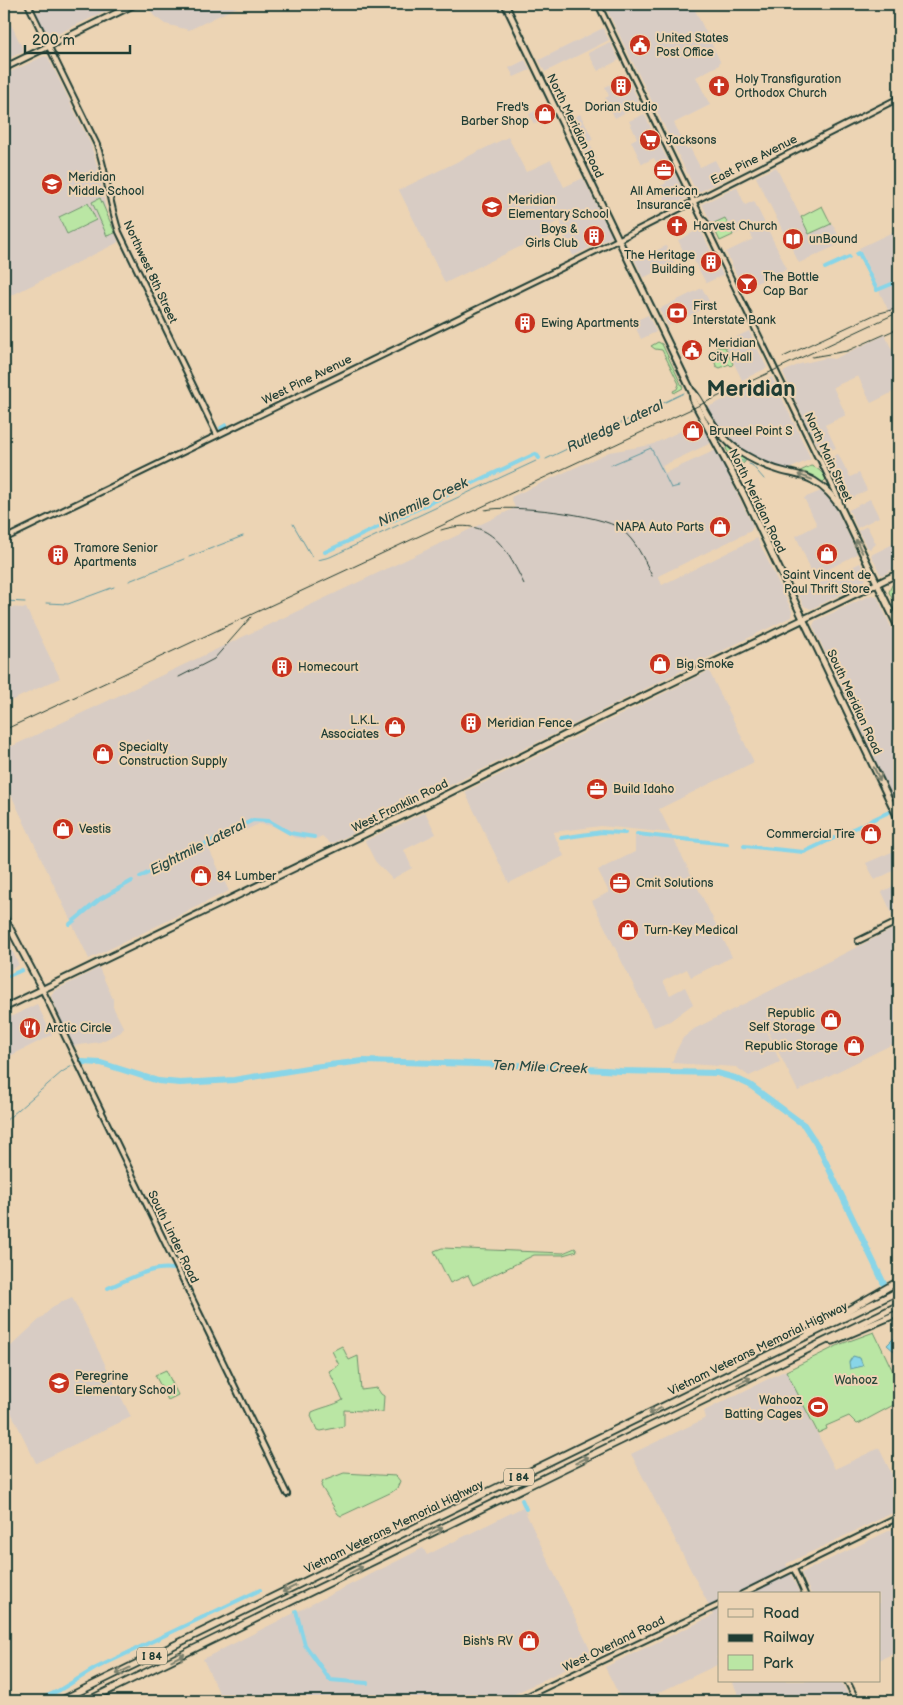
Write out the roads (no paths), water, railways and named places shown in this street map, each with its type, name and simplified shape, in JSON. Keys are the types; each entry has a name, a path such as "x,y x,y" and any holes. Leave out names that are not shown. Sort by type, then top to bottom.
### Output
{"highway":[{"path":"794,1344 807,1334 899,1281"},
{"name":"Vietnam Veterans Memorial Highway","path":"60,1701 899,1292"},
{"name":"Vietnam Veterans Memorial Highway","path":"88,1701 899,1305"},
{"path":"778,1364 899,1313"},
{"path":"97,1701 128,1682"}],"main road":[{"path":"4,68 135,4"},
{"name":"North Meridian Road","path":"505,4 692,392 693,400 736,478 803,619"},
{"name":"North Meridian Road","path":"692,392 698,398 720,434 739,451 771,468 805,476 830,493 842,508"},
{"name":"North Main Street","path":"842,508 899,629"},
{"name":"West Franklin Road","path":"4,1008 436,800 899,573"},
{"name":"South Meridian Road","path":"803,619 899,820"},
{"path":"4,917 42,989"}],"street":[{"name":"Northwest 8th Street","path":"28,4 97,145 102,158 112,209 119,232 217,435"},
{"name":"North Main Street","path":"598,4 702,222 820,459 842,508"},
{"name":"East Pine Avenue","path":"619,240 899,98"},
{"name":"West Pine Avenue","path":"4,539 619,240"},
{"path":"858,941 899,920"},
{"name":"South Linder Road","path":"42,989 287,1494"},
{"path":"746,1592 899,1517"},
{"path":"794,1569 804,1592"},
{"name":"West Overland Road","path":"517,1701 718,1604"},
{"path":"848,1682 857,1701"}],"water":[{"path":"894,1338 899,1343 899,1362 895,1362 895,1352 887,1345"},
{"path":"853,1356 860,1358 863,1366 850,1369 849,1362"}],"waterway":[{"path":"857,254 859,253 863,261"},
{"path":"825,268 849,257"},
{"path":"864,264 877,290 899,281"},
{"name":"Rutledge Lateral","path":"546,459 684,393"},
{"path":"221,428 226,425"},
{"name":"Ninemile Creek","path":"611,465 651,448 671,488 679,486"},
{"name":"Rutledge Lateral","path":"325,552 533,455 536,454 539,458"},
{"name":"Ninemile Creek","path":"318,560 330,557 536,461"},
{"name":"Ninemile Creek","path":"732,461 744,461"},
{"name":"Ninemile Creek","path":"749,464 764,479"},
{"name":"Ninemile Creek","path":"293,524 312,557"},
{"name":"Ninemile Creek","path":"189,557 243,536"},
{"name":"Ninemile Creek","path":"129,581 184,559"},
{"name":"Ninemile Creek","path":"46,603 68,604 114,587"},
{"name":"Ninemile Creek","path":"4,601 25,602"},
{"name":"Eightmile Lateral","path":"744,846 804,852 889,812"},
{"name":"Eightmile Lateral","path":"140,877 253,820 269,821 290,833 314,837"},
{"name":"Eightmile Lateral","path":"561,838 602,832 625,833"},
{"name":"Eightmile Lateral","path":"637,834 727,844"},
{"name":"Eightmile Lateral","path":"70,924 100,899 132,881"},
{"name":"Eightmile Lateral","path":"4,978 22,970"},
{"name":"Ten Mile Creek","path":"82,1062 101,1063 158,1081 180,1083 234,1080 363,1061 717,1073 735,1078 750,1085 804,1125 819,1148 886,1288"},
{"name":"Ten Mile Creek","path":"4,1122 62,1072 72,1066"},
{"path":"108,1288 148,1272 173,1269"},
{"path":"522,1500 526,1509"},
{"path":"36,1701 58,1691 96,1668 260,1590"},
{"path":"296,1611 305,1645 330,1680 367,1683"},
{"path":"751,1698 758,1701"}],"railway":[{"path":"783,357 876,314 899,308"},
{"path":"4,730 899,312"},
{"path":"812,357 847,351 899,328"},
{"path":"485,510 497,508 534,509 576,515 610,524 621,529 631,539 652,576"},
{"path":"441,530 458,526 472,527 484,531 502,547 524,584"},
{"path":"179,677 214,659 251,617"}],"place":[{"name":"United States Post Office","path":"640,45"},
{"name":"Dorian Studio","path":"621,86"},
{"name":"Holy Transfiguration Orthodox Church","path":"719,86"},
{"name":"Fred's Barber Shop","path":"545,114"},
{"name":"Jacksons","path":"650,140"},
{"name":"All American Insurance","path":"664,170"},
{"name":"Meridian Middle School","path":"52,184"},
{"name":"Meridian Elementary School","path":"492,207"},
{"name":"Harvest Church","path":"677,226"},
{"name":"Boys & Girls Club","path":"594,236"},
{"name":"unBound","path":"793,239"},
{"name":"The Heritage Building","path":"711,262"},
{"name":"The Bottle Cap Bar","path":"747,284"},
{"name":"First Interstate Bank","path":"677,313"},
{"name":"Ewing Apartments","path":"525,323"},
{"name":"Meridian City Hall","path":"692,350"},
{"name":"Bruneel Point S","path":"693,431"},
{"name":"NAPA Auto Parts","path":"720,527"},
{"name":"Saint Vincent de Paul Thrift Store","path":"827,554"},
{"name":"Tramore Senior Apartments","path":"58,555"},
{"name":"Big Smoke","path":"660,664"},
{"name":"Homecourt","path":"282,667"},
{"name":"Meridian Fence","path":"471,723"},
{"name":"L.K.L. Associates","path":"395,727"},
{"name":"Specialty Construction Supply","path":"103,754"},
{"name":"Build Idaho","path":"597,789"},
{"name":"Vestis","path":"63,829"},
{"name":"Commercial Tire","path":"871,834"},
{"name":"84 Lumber","path":"201,876"},
{"name":"Cmit Solutions","path":"620,883"},
{"name":"Turn-Key Medical","path":"628,930"},
{"name":"Republic Self Storage","path":"831,1020"},
{"name":"Arctic Circle","path":"30,1028"},
{"name":"Republic Storage","path":"854,1046"},
{"name":"Peregrine Elementary School","path":"59,1383"},
{"name":"Wahooz Batting Cages","path":"818,1407"},
{"name":"Bish's RV","path":"529,1641"}],"district":[{"name":"Meridian","path":"751,389"}],"park label":[{"name":"Wahooz","path":"856,1380"}]}
